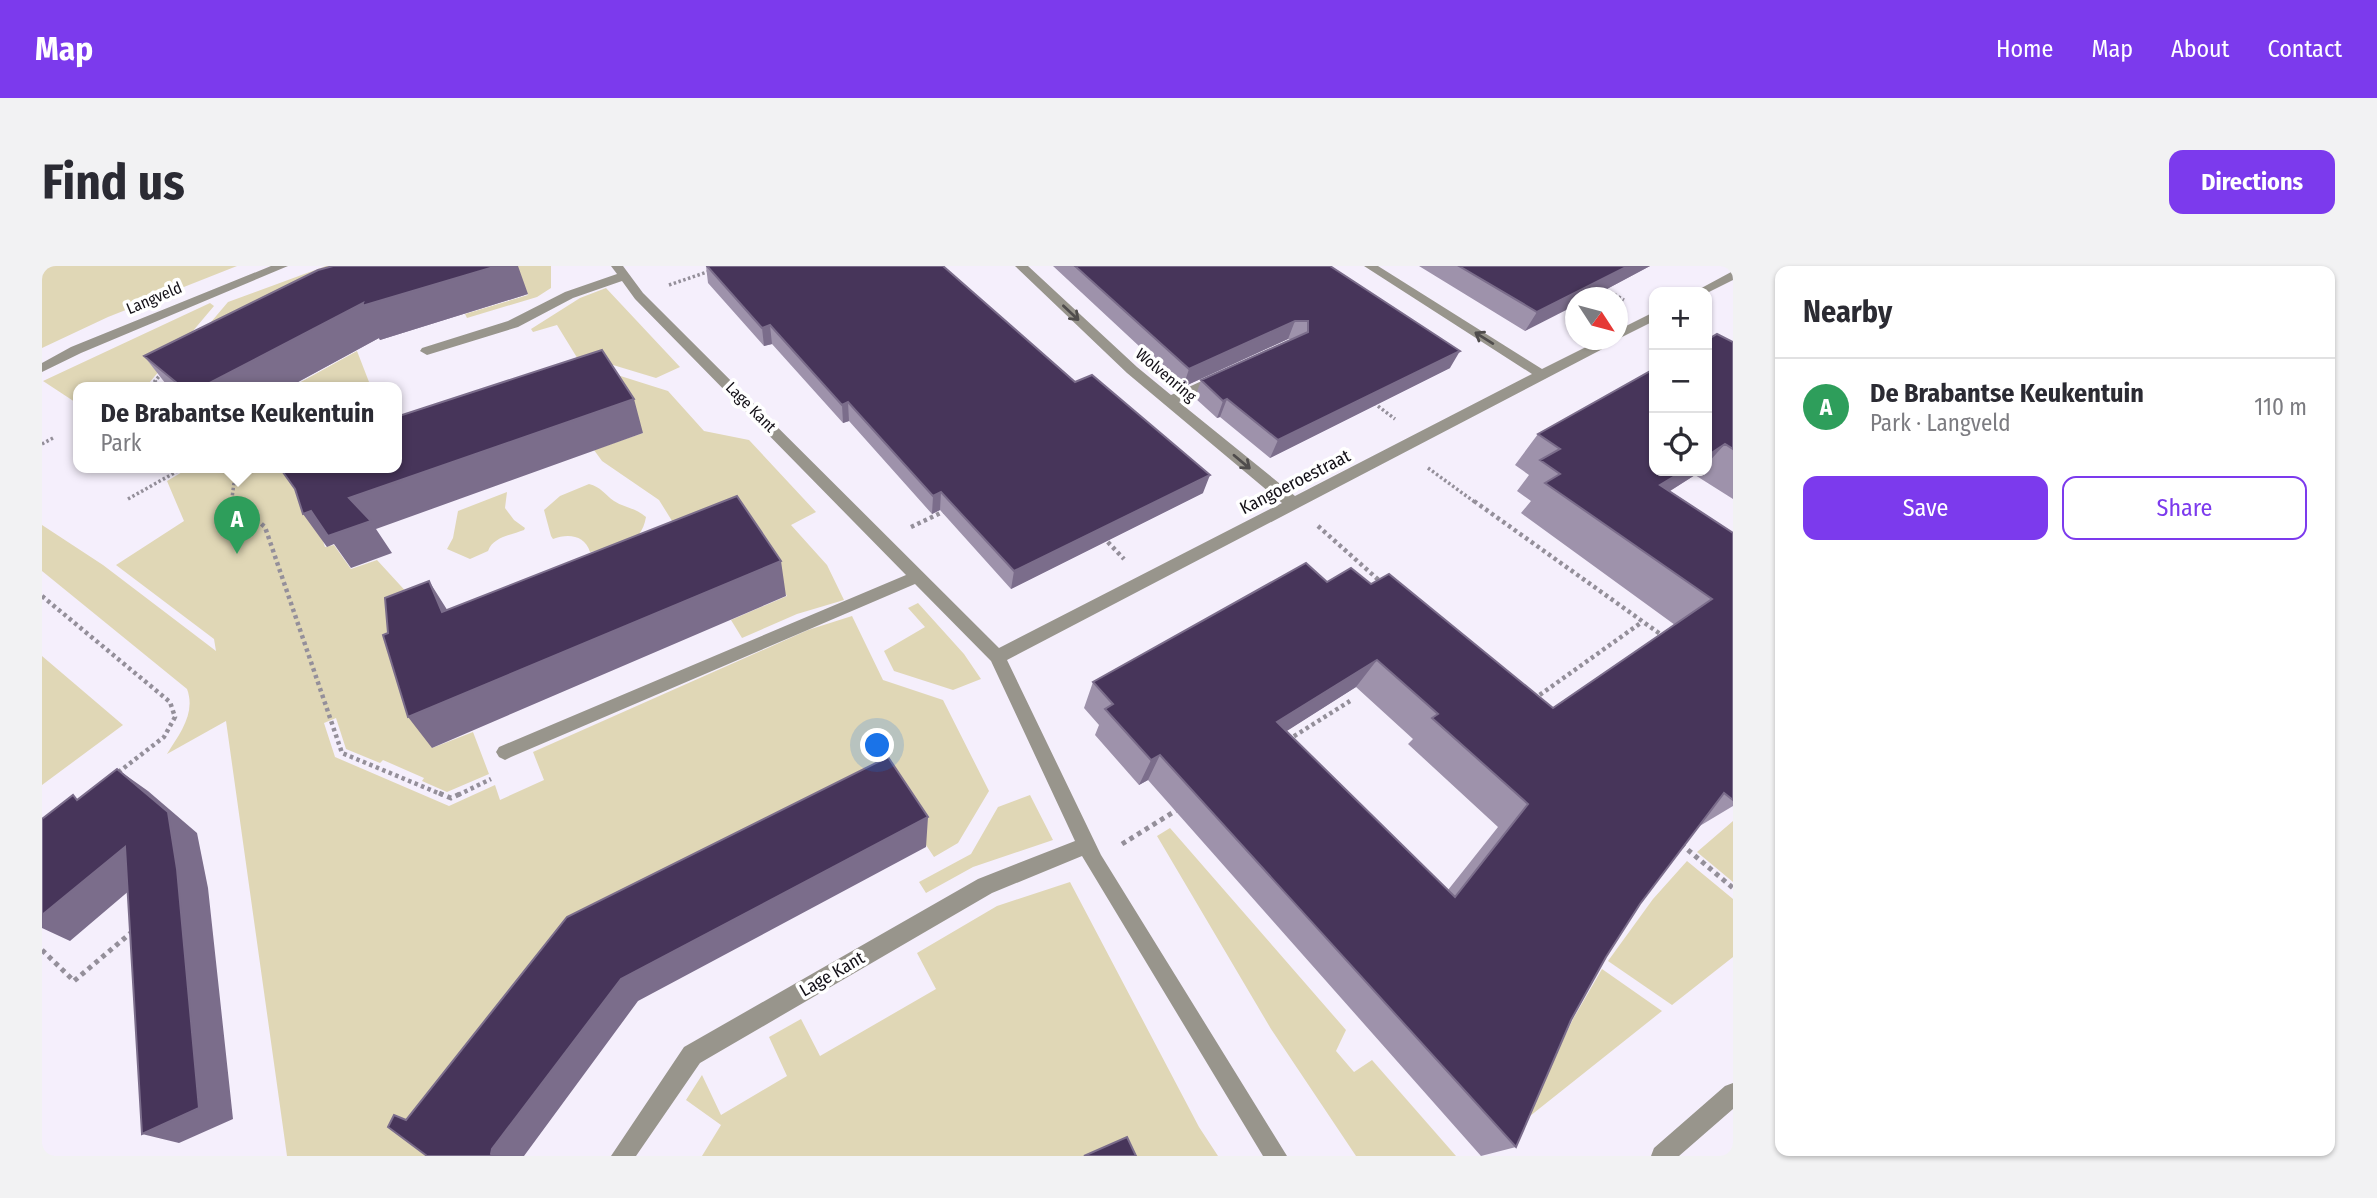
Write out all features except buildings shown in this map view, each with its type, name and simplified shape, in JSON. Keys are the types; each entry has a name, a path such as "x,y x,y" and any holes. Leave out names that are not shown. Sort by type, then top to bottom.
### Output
{"street":[{"name":"Langveld","path":"42,368 76,350 282,266"},
{"name":"Wolvenring","path":"1021,266 1169,401 1294,504"},
{"path":"1370,266 1542,375"},
{"path":"427,351 513,324 620,271"},
{"name":"Lage Kant","path":"620,271 639,296 997,657 1090,853 1276,1156"},
{"path":"1710,287 1733,275"},
{"path":"1628,330 1649,318"},
{"path":"1638,324 1649,331"},
{"name":"Kangoeroestraat","path":"997,657 1590,350"},
{"path":"1169,401 1231,373"},
{"path":"505,752 917,577"},
{"name":"Lage Kant","path":"622,1156 692,1055 985,886 1090,853"},
{"path":"1662,1156 1733,1094"}],"path":[{"path":"639,296 712,270"},
{"path":"1598,285 1649,313"},
{"path":"156,382 163,372"},
{"path":"1368,399 1421,438"},
{"path":"42,444 53,438"},
{"path":"1402,449 1665,637"},
{"path":"128,499 174,473"},
{"path":"235,473 232,498 265,527 342,753 451,798 492,779 505,752"},
{"path":"1294,504 1387,587"},
{"path":"882,541 953,508"},
{"path":"1100,534 1145,581"},
{"path":"42,596 170,702 174,717 164,737 108,780"},
{"path":"1532,700 1642,622"},
{"path":"1280,745 1350,701"},
{"path":"1090,853 1187,803"},
{"path":"1680,843 1733,888"},
{"path":"42,950 74,981 140,925"}],"shaded area":[{"path":"42,266 237,266 108,317 42,348"},
{"path":"326,266 420,266 229,324 211,322 228,302"},
{"path":"511,266 551,266 551,288 537,297 467,318 465,314 528,295"},
{"path":"606,288 680,367 656,378 613,365 561,382 584,369 557,325 533,332 531,329 580,298"},
{"path":"210,303 214,306 150,382 73,382 73,401 43,381"},
{"path":"357,351 369,382 301,382"},
{"path":"611,373 668,391 704,431 749,440 816,512 791,525 827,565 844,600 797,614 742,638 731,620 787,596 744,533 692,553 659,500 602,461 594,450 643,433 612,384"},
{"path":"181,473 347,473 305,488 325,547 334,545 351,569 377,560 433,621 432,748 473,732 489,774 447,792 422,781 424,778 383,760 380,763 346,749 336,718 324,723 335,757 449,806 495,785 500,800 544,780 533,752 808,630 852,616 883,680 943,700 989,791 958,843 934,857 888,788 442,1156 287,1156 226,721 167,754 188,715 190,706 187,689 42,571 42,525 103,565 216,651 214,639 116,565 184,521 167,481"},
{"path":"589,484 614,501 646,517 643,527 633,540 617,547 590,552 584,542 575,537 553,539 544,510 560,496"},
{"path":"507,492 505,508 524,530 498,540 488,551 470,559 447,549 453,538 458,511"},
{"path":"918,603 964,654 981,679 953,690 894,671 884,651 925,627 908,608"},
{"path":"42,656 123,725 42,785"},
{"path":"1030,795 1053,840 973,867 926,893 919,882 971,854 998,807"},
{"path":"1733,821 1733,882 1697,852"},
{"path":"1170,828 1346,1030 1336,1051 1354,1072 1372,1060 1456,1156 1356,1156 1271,1029 1157,836"},
{"path":"1687,861 1733,899 1733,957 1672,1005 1608,961 1653,899"},
{"path":"1070,882 1199,1127 1218,1156 702,1156 721,1125 686,1100 702,1075 721,1115 787,1076 769,1037 801,1019 820,1056 936,989 917,953 997,906"},
{"path":"1602,969 1662,1011 1525,1120 1573,1019"}],"place":[{"name":"De Brabantse Keukentuin","path":"237,554"}]}
